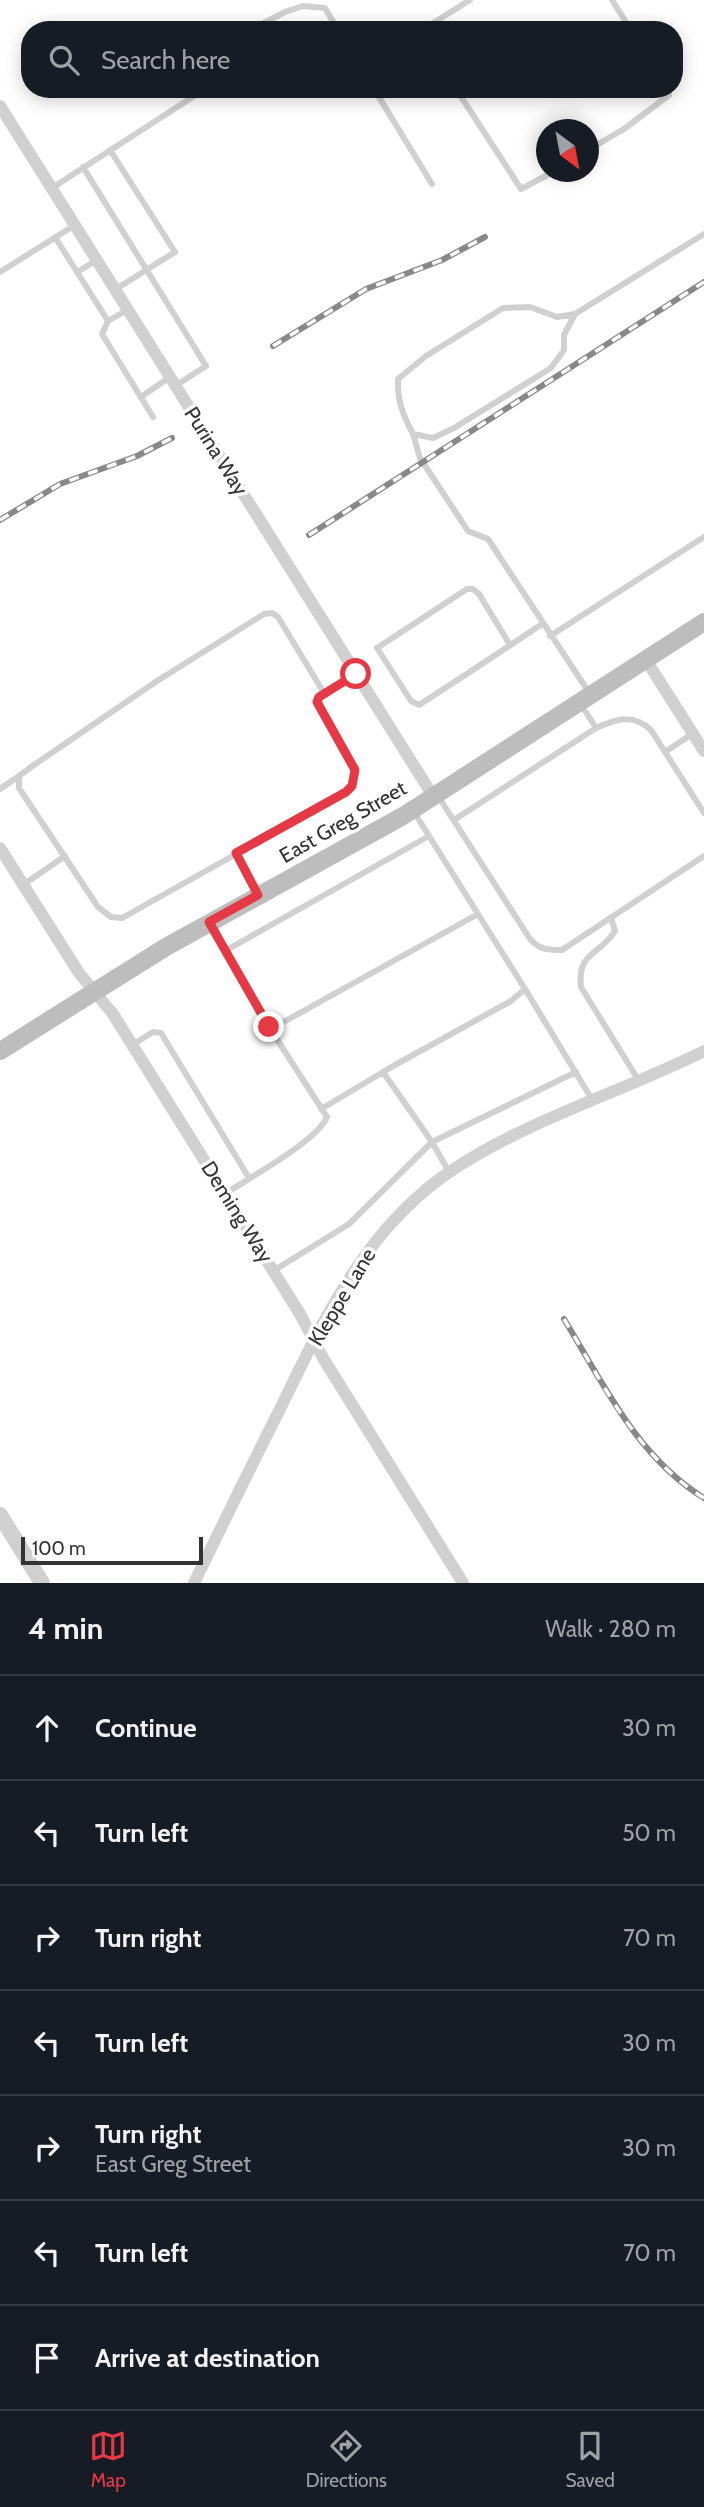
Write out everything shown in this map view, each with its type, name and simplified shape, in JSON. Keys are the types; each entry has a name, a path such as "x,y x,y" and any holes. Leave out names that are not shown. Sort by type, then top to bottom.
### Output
{"main road":[{"name":"East Greg Street","path":"0,1051 209,922 412,810 704,622"}],"street":[{"name":"Purina Way","path":"0,106 356,674 435,795"},
{"path":"646,660 704,751"},
{"name":"Deming Way","path":"0,848 79,973 113,1014 463,1583"},
{"name":"Kleppe Lane","path":"194,1583 344,1284 362,1257 405,1209 449,1172 511,1138 704,1051"},
{"path":"0,1515 42,1583"}],"lane":[{"path":"436,21 470,0"},
{"path":"612,0 625,21"},
{"path":"268,21 303,6 325,8 333,21"},
{"path":"51,188 191,98"},
{"path":"379,98 432,184"},
{"path":"462,98 520,189 536,181"},
{"path":"599,144 624,129 664,98"},
{"path":"110,150 175,252 115,290"},
{"path":"83,167 206,366 141,397"},
{"path":"0,272 75,225"},
{"path":"596,728 585,699 550,636 488,539 468,531 420,458 397,398 398,379 426,356 503,308 530,307 558,317 575,314 704,234"},
{"path":"55,237 108,321"},
{"path":"77,272 97,260"},
{"path":"127,310 108,321 102,334 153,417"},
{"path":"413,434 433,438 454,428 551,368 564,350 564,335 575,314"},
{"path":"550,636 704,537"},
{"path":"510,645 479,594 467,589 377,648 411,701 419,705 542,624"},
{"path":"0,789 157,681 264,614 272,613 278,617 324,694"},
{"path":"19,776 19,788 98,907 111,917 119,919 336,798 352,786 355,770 317,702 319,697 356,674"},
{"path":"454,820 596,728 618,719 632,719 644,723 651,730 704,812"},
{"path":"665,752 693,734"},
{"path":"435,795 530,939 537,947 545,950 562,950 704,856"},
{"path":"412,810 593,1101"},
{"path":"225,951 429,836"},
{"path":"236,853 258,895"},
{"path":"23,885 65,856"},
{"path":"271,1029 478,914"},
{"path":"611,918 615,931 610,939 583,961 579,973 581,987 639,1081"},
{"path":"209,922 327,1118 323,1126 307,1140 225,1194"},
{"path":"321,1109 511,1001 525,989"},
{"path":"132,1045 153,1032 162,1033 249,1178"},
{"path":"383,1072 432,1142 449,1172"},
{"path":"273,1271 349,1224 432,1142 576,1072"}],"railway":[{"path":"273,346 366,289 442,260 485,237"},
{"path":"309,535 704,282"},
{"path":"0,520 60,484 137,456 172,438"},
{"path":"564,1319 608,1393 641,1440 659,1462 704,1498"}],"route":[{"path":"269,1027 209,922 258,895 236,853 336,798 352,786 355,770 352,762 317,702 319,697 356,674"}]}
